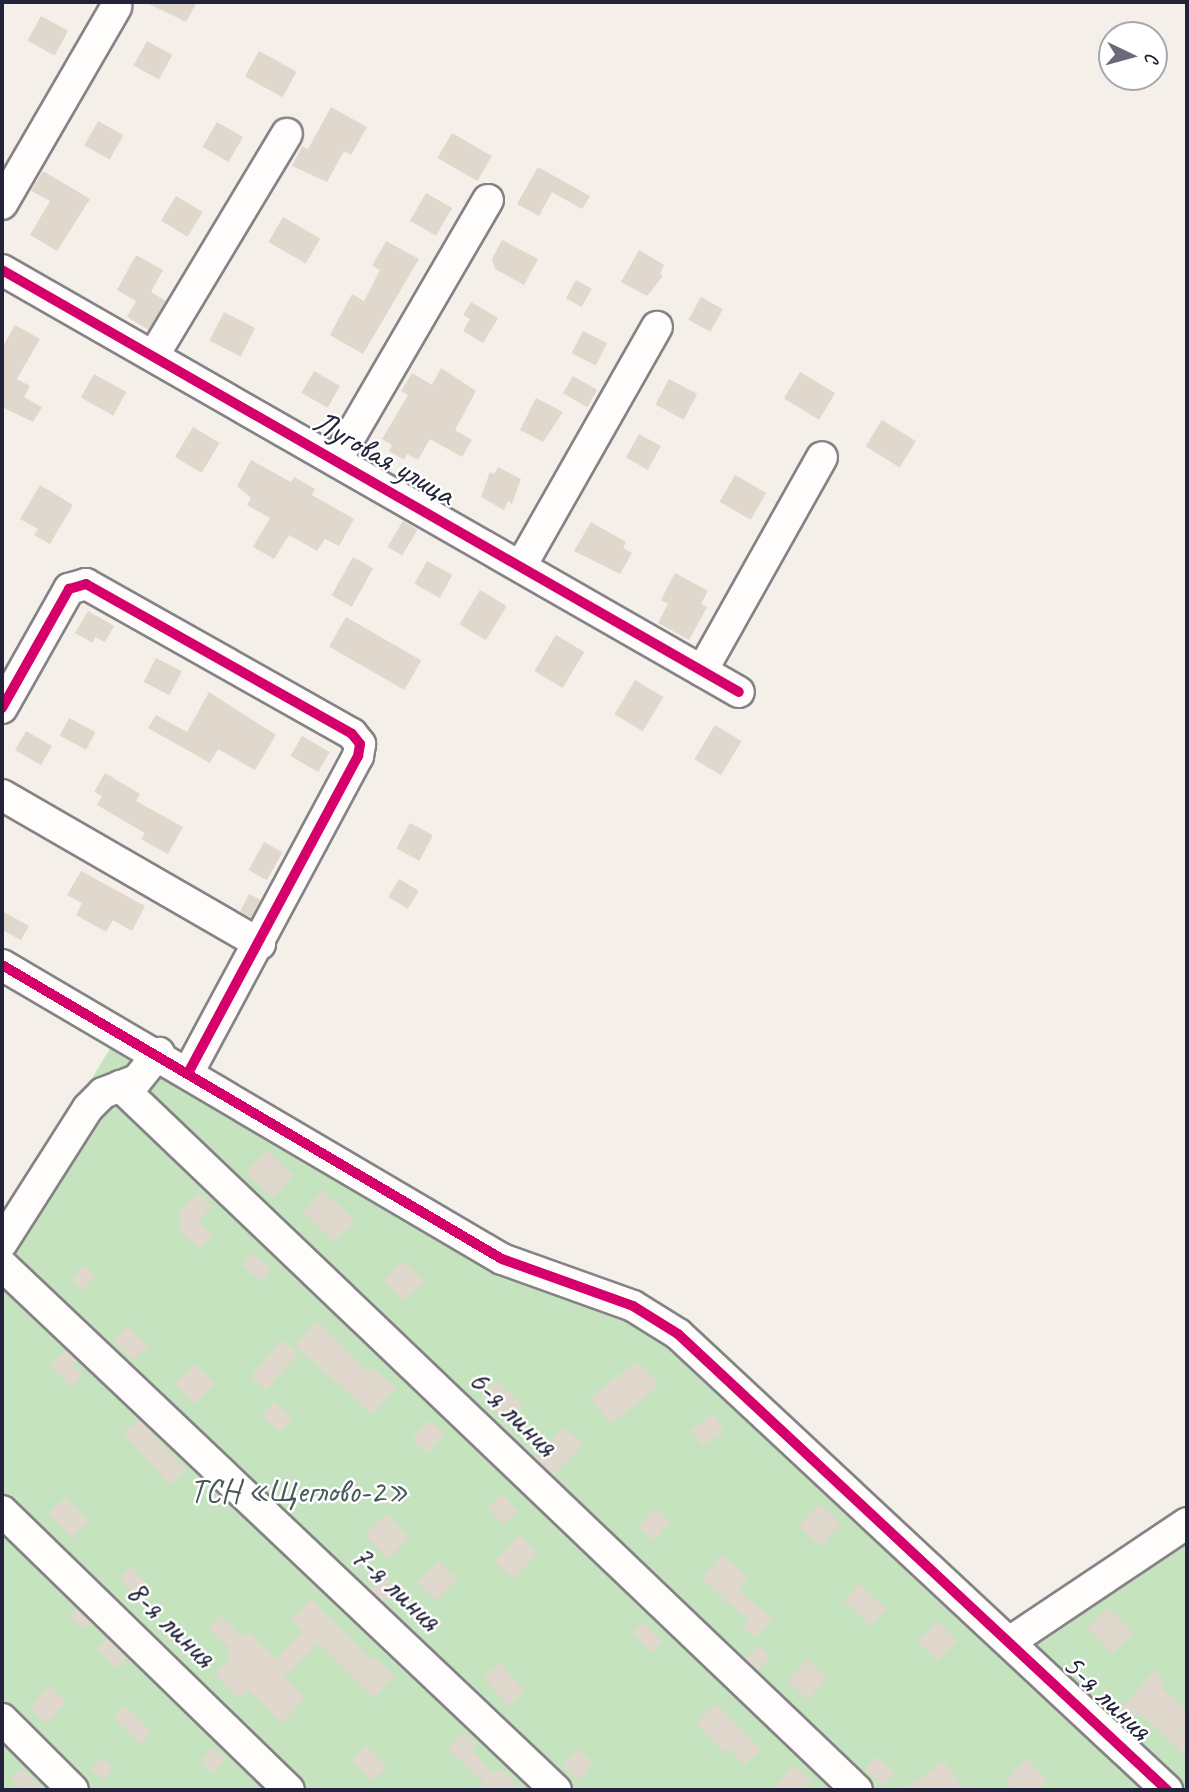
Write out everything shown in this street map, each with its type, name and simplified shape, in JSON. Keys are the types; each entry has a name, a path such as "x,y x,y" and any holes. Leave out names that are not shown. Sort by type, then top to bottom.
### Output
{"street":[{"path":"2,204 116,8"},
{"path":"154,355 287,134"},
{"path":"336,461 488,200"},
{"name":"Луговая улица","path":"2,270 739,692"},
{"path":"521,566 657,327"},
{"path":"702,671 822,457"},
{"path":"2,708 69,589 86,584 352,734 360,744 358,756 260,944 189,1071"},
{"path":"2,795 260,944"},
{"name":"5-я линия","path":"2,965 159,1053 502,1258 633,1306 678,1334 1011,1641 1167,1790"},
{"path":"2,1243 88,1108 103,1093 137,1080 159,1053"},
{"name":"6-я линия","path":"120,1086 857,1790"},
{"name":"7-я линия","path":"2,1265 556,1790"},
{"name":"8-я линия","path":"2,1511 289,1790"},
{"path":"1011,1641 1186,1525"},
{"path":"2,1719 73,1790"}],"green space":[{"name":"ТСН «Щеглово-2»","path":"116,1039 673,1340 997,1641 1187,1515 1187,1790 2,1790 2,1224"}],"building":[{"path":"145,2 197,2 186,22"},
{"path":"41,16 68,31 55,56 27,40"},
{"path":"147,41 172,55 159,80 133,65"},
{"path":"259,51 297,72 283,97 245,76"},
{"path":"331,107 367,127 351,155 344,151 327,182 292,166 302,146 308,149"},
{"path":"98,121 123,135 110,160 84,145"},
{"path":"217,122 243,137 228,162 202,147"},
{"path":"452,133 492,156 477,181 438,158"},
{"path":"538,167 590,196 582,209 552,192 539,216 517,204"},
{"path":"43,171 90,199 57,251 30,235 50,201 31,191"},
{"path":"426,193 452,208 436,236 410,221"},
{"path":"176,196 203,212 188,237 161,221"},
{"path":"283,217 320,238 306,264 268,242"},
{"path":"502,240 538,259 524,285 495,269 492,259"},
{"path":"386,241 419,259 363,354 330,335 352,294 364,301 380,270 372,266"},
{"path":"639,250 664,265 660,274 663,276 647,296 621,282"},
{"path":"136,255 163,270 151,292 166,301 149,330 127,317 136,301 117,290"},
{"path":"576,280 592,289 582,307 566,298"},
{"path":"701,297 723,309 710,332 688,320"},
{"path":"471,302 498,318 483,343 463,331 470,319 463,315"},
{"path":"224,312 255,328 241,356 209,341"},
{"path":"15,325 40,339 17,379 30,386 24,397 42,407 33,422 2,407 2,348"},
{"path":"583,331 607,343 596,366 572,353"},
{"path":"441,368 476,391 455,430 472,440 462,457 430,439 418,460 407,454 404,460 389,451 392,445 382,439 408,395 401,391 412,373 432,385"},
{"path":"314,371 340,386 327,408 302,393"},
{"path":"800,372 835,393 819,420 784,399"},
{"path":"94,374 126,392 113,416 81,398"},
{"path":"573,376 597,390 587,407 563,393"},
{"path":"669,379 697,394 684,420 655,405"},
{"path":"536,398 563,412 543,442 520,430"},
{"path":"882,420 916,441 899,467 866,446"},
{"path":"193,427 220,443 202,473 175,457"},
{"path":"639,434 661,446 648,470 626,458"},
{"path":"251,460 291,482 294,477 315,489 312,495 354,519 339,546 325,539 317,551 289,535 274,559 253,547 270,518 247,505 251,498 237,486"},
{"path":"498,467 521,479 512,504 508,501 504,510 481,497 490,472 494,474"},
{"path":"735,475 766,493 751,520 720,502"},
{"path":"40,485 73,505 50,544 34,535 38,529 20,519"},
{"path":"403,521 418,530 402,555 388,547"},
{"path":"591,522 626,542 623,548 632,553 620,574 574,551"},
{"path":"353,557 373,568 352,607 332,595"},
{"path":"427,561 452,575 440,598 414,584"},
{"path":"675,573 708,591 701,604 707,607 689,640 658,623 668,604 661,600"},
{"path":"480,590 507,606 486,640 459,624"},
{"path":"88,611 114,626 105,642 95,637 93,643 75,633"},
{"path":"346,617 421,660 404,690 329,646"},
{"path":"556,635 584,652 563,688 534,671"},
{"path":"156,658 182,671 170,695 144,682"},
{"path":"635,680 663,697 643,731 614,714"},
{"path":"209,692 276,735 255,770 218,749 210,763 148,728 156,715 187,732"},
{"path":"69,718 95,732 86,750 60,736"},
{"path":"715,725 742,741 721,775 694,759"},
{"path":"26,731 52,746 41,765 15,750"},
{"path":"302,736 330,752 318,772 290,756"},
{"path":"105,773 140,794 136,801 183,827 168,854 141,839 145,833 97,805 102,796 94,792"},
{"path":"410,823 433,835 419,861 396,849"},
{"path":"264,842 282,852 267,880 248,870"},
{"path":"81,871 145,906 132,931 113,920 106,932 76,915 82,903 67,895"},
{"path":"399,879 419,891 408,909 388,897"},
{"path":"249,894 261,900 252,918 240,912"},
{"path":"2,911 29,926 21,940 2,930"},
{"path":"267,1150 294,1176 272,1198 245,1172"},
{"path":"323,1190 355,1220 335,1242 303,1212"},
{"path":"198,1193 212,1206 198,1221 212,1235 199,1249 180,1230 179,1212"},
{"path":"252,1253 271,1269 261,1281 242,1265"},
{"path":"403,1261 424,1281 404,1301 384,1281"},
{"path":"84,1265 96,1276 83,1290 71,1279"},
{"path":"317,1321 368,1372 372,1367 396,1388 372,1414 295,1346"},
{"path":"128,1326 148,1346 133,1361 113,1341"},
{"path":"282,1340 298,1354 266,1390 251,1376"},
{"path":"66,1350 78,1361 73,1365 82,1375 71,1387 50,1366"},
{"path":"636,1362 657,1381 656,1388 611,1424 590,1397"},
{"path":"195,1364 215,1384 194,1404 174,1385"},
{"path":"497,1381 523,1406 508,1422 482,1397"},
{"path":"273,1402 292,1418 281,1432 261,1416"},
{"path":"712,1414 724,1430 702,1446 690,1430"},
{"path":"139,1419 186,1471 170,1485 123,1433"},
{"path":"429,1420 445,1434 427,1454 414,1442 414,1436"},
{"path":"564,1427 583,1444 554,1476 535,1459"},
{"path":"501,1494 518,1511 504,1525 487,1508"},
{"path":"65,1497 89,1521 72,1538 48,1514"},
{"path":"820,1504 841,1524 820,1546 799,1526"},
{"path":"655,1508 671,1522 654,1541 639,1527"},
{"path":"386,1514 409,1537 388,1559 365,1535"},
{"path":"519,1535 535,1549 535,1555 514,1579 495,1562"},
{"path":"722,1555 748,1578 738,1590 772,1618 755,1638 743,1628 749,1620 701,1579"},
{"path":"438,1561 457,1579 437,1601 418,1583"},
{"path":"131,1567 147,1584 135,1595 119,1578"},
{"path":"384,1577 397,1590 383,1603 371,1590"},
{"path":"859,1584 886,1609 870,1626 843,1601"},
{"path":"311,1599 370,1659 373,1656 395,1675 374,1698 318,1643 284,1677 304,1697 283,1724 249,1690 240,1699 215,1674 230,1658 226,1654 231,1649 208,1628 220,1615 243,1637 248,1632 276,1659 303,1631 291,1619"},
{"path":"1108,1607 1134,1634 1113,1654 1087,1627"},
{"path":"78,1609 90,1621 82,1629 70,1617"},
{"path":"938,1621 958,1641 937,1661 917,1642"},
{"path":"643,1622 663,1641 652,1653 632,1634"},
{"path":"107,1638 127,1657 117,1668 97,1649"},
{"path":"759,1646 770,1657 757,1671 746,1659"},
{"path":"808,1659 828,1679 807,1700 787,1680"},
{"path":"500,1663 525,1691 509,1706 484,1678"},
{"path":"1154,1671 1165,1682 1161,1687 1187,1711 1187,1757 1138,1712 1133,1718 1121,1708"},
{"path":"49,1686 66,1701 47,1724 29,1709"},
{"path":"717,1704 761,1750 745,1765 728,1748 723,1752 696,1723"},
{"path":"125,1706 152,1732 140,1744 113,1718"},
{"path":"464,1732 477,1744 472,1750 492,1773 503,1769 520,1790 474,1790 484,1782 448,1749"},
{"path":"366,1746 387,1766 372,1781 351,1761"},
{"path":"213,1747 226,1758 213,1773 200,1762"},
{"path":"578,1749 593,1763 578,1780 562,1766"},
{"path":"877,1756 895,1773 883,1786 865,1769"},
{"path":"101,1757 114,1768 104,1780 91,1769"},
{"path":"1026,1759 1048,1780 1038,1790 1014,1790 1005,1782"},
{"path":"944,1761 965,1790 903,1790"},
{"path":"794,1766 812,1782 804,1790 772,1790"},
{"path":"22,1768 44,1790 22,1790 11,1779"}],"cycle path":[{"path":"2,270 739,692"},
{"path":"2,708 69,589 86,584 352,734 360,744 358,756 189,1071"},
{"path":"2,965 502,1259 633,1306 678,1334 1167,1790"}]}
